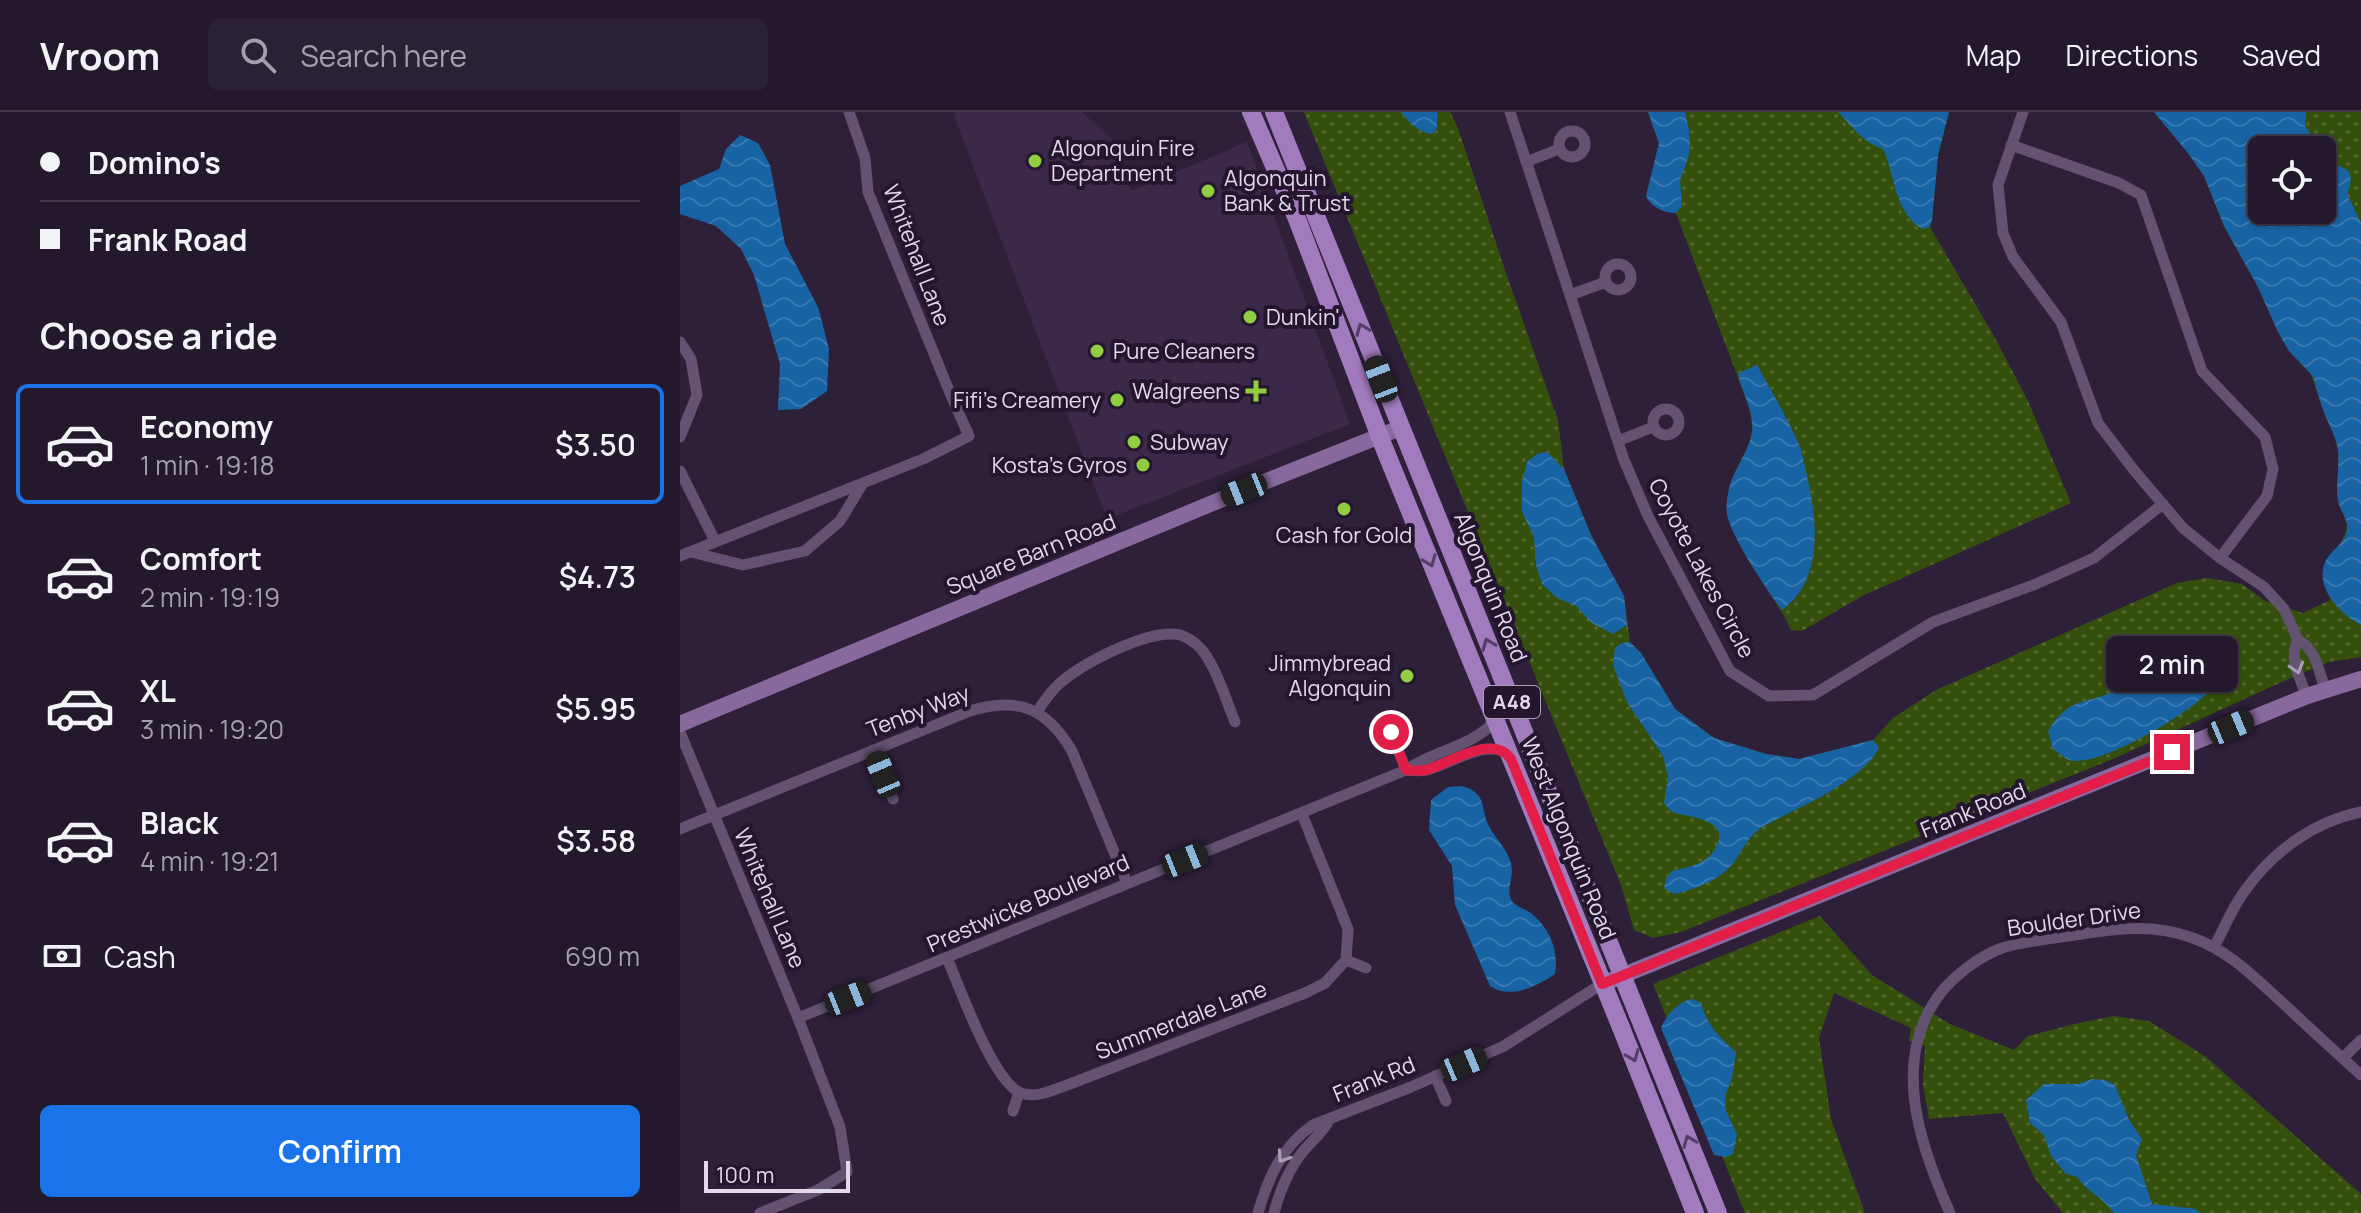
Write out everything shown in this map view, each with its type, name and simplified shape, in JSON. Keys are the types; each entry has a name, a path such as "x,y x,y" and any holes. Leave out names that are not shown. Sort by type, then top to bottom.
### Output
{"main road":[{"name":"A48","path":"1251,112 1297,219 1380,436"},
{"name":"Algonquin Road","path":"1274,112 1718,1213"},
{"name":"West Algonquin Road","path":"1380,436 1695,1213"}],"street":[{"name":"Whitehall Lane","path":"685,554 923,459 969,436 868,192 865,158 849,112"},
{"name":"Coyote Lakes Circle","path":"1510,112 1618,441 1648,516 1730,671 1769,696 1813,695 1933,622 2036,584 2094,558 2163,504"},
{"path":"2023,112 1998,185 2003,233 2013,257 2061,322 2098,423 2183,528 2220,558 2264,587 2284,609 2313,656 2325,689"},
{"path":"2011,145 2119,183 2141,195 2202,371 2265,437 2273,469 2267,496 2220,558"},
{"path":"1526,162 1559,149"},
{"path":"1570,295 1606,282"},
{"path":"680,342 691,359 697,395 680,437"},
{"path":"1618,441 1653,427"},
{"name":"Square Barn Road","path":"680,724 1400,428"},
{"path":"680,471 715,541"},
{"name":"Whitehall Lane","path":"685,554 743,565 805,551 840,521 863,483"},
{"path":"1127,883 1072,751 1062,734 1037,712 1053,690 1082,666 1146,638 1173,634 1189,639 1201,648 1235,722"},
{"path":"2301,641 2293,648 2293,657 2307,696"},
{"name":"Frank Road","path":"1602,984 2307,696 2361,679"},
{"name":"Tenby Way","path":"680,829 987,706 1012,705 1037,712"},
{"name":"Prestwicke Boulevard","path":"798,1018 1406,770 1478,737 1496,720"},
{"name":"Whitehall Lane","path":"680,732 840,1127 847,1172 818,1190 760,1213"},
{"path":"1391,732 1406,770"},
{"name":"Prestwicke Boulevard","path":"1406,770 1422,771 1494,747 1505,751 1511,759"},
{"path":"873,750 893,799"},
{"path":"2214,947 2243,893 2268,863 2302,836 2340,816 2361,812"},
{"path":"1302,814 1348,929 1346,960 1366,968"},
{"name":"Boulder Drive","path":"1950,1213 1916,1109 1912,1076 1915,1046 1923,1021 1953,979 2001,949 2134,927 2163,929 2214,947 2248,972 2361,1075"},
{"path":"947,958 993,1064 1019,1092 1013,1111"},
{"name":"Summerdale Lane","path":"1019,1092 1040,1094 1070,1084 1305,993 1325,983 1346,960"},
{"name":"Frank Rd","path":"1258,1213 1269,1178 1293,1142 1313,1125 1504,1046 1602,984"},
{"path":"2343,1058 2361,1040"},
{"path":"1435,1076 1446,1101"},
{"name":"Frank Rd","path":"1274,1213 1279,1193 1291,1169 1308,1146 1323,1133 1329,1120"}],"shaded area":[{"path":"1082,112 1112,139 1131,191 1247,142 1350,424 1107,519 953,113"}],"green space":[{"path":"1304,112 1450,112 1558,420 1564,469 1591,535 1624,596 1630,642 1641,653 1675,709 1714,738 1766,754 1799,759 1873,740 1893,718 1936,690 2177,583 2207,578 2242,584 2265,601 2303,613 2330,600 2325,562 2339,547 2347,524 2338,501 2338,450 2332,428 2311,374 2289,351 2278,332 2258,287 2224,226 2204,176 2154,112 2361,112 2361,657 2329,662 2113,759 1681,932 1653,938 1634,930 1621,885"},
{"path":"1648,112 1949,112 1938,155 1930,227 2028,401 2071,503 1862,596 1802,631 1791,630 1732,526 1728,508 1729,490 1751,439 1749,407 1676,213 1659,209 1646,196 1659,143"},
{"path":"1820,916 1872,975 1950,1024 2014,1050 2028,1036 2070,1025 2113,1016 2149,1021 2206,1057 2361,1194 2361,1213 2063,1213 2035,1179 2003,1113 1929,1119 1923,1084 1925,1046 1909,1041 1911,1028 1834,993 1819,1038 1831,1119 1865,1213 1745,1213 1653,984"}],"water":[{"path":"1401,112 1437,112 1437,128 1433,134 1418,129"},
{"path":"1648,112 1685,112 1690,147 1680,180 1682,206 1676,213 1658,209 1646,196 1659,143"},
{"path":"1838,112 1949,112 1938,155 1929,227 1922,229 1900,203 1883,149 1863,138"},
{"path":"2154,112 2306,112 2305,126 2312,136 2248,136 2248,224 2336,224 2336,164 2351,176 2347,194 2361,223 2361,625 2337,607 2323,580 2326,560 2344,539 2347,524 2337,494 2337,445 2314,379 2289,351 2278,332 2258,287 2224,226 2204,176"},
{"path":"740,135 758,143 770,165 785,244 818,307 829,349 827,391 801,409 778,410 780,364 754,275 741,249 716,226 680,214 680,186 719,169 726,149"},
{"path":"1757,365 1799,445 1815,527 1811,565 1805,582 1796,597 1782,610 1742,549 1727,514 1731,482 1752,432 1752,417 1738,373"},
{"path":"1547,452 1564,469 1591,535 1624,596 1627,625 1613,634 1592,623 1576,606 1557,598 1542,584 1536,565 1534,537 1522,512 1522,481 1527,462 1537,454"},
{"path":"1630,642 1641,653 1675,709 1714,738 1766,754 1799,759 1873,740 1879,748 1870,761 1842,784 1757,831 1734,862 1715,879 1674,894 1664,888 1666,879 1672,871 1706,859 1715,849 1719,833 1709,822 1676,813 1664,803 1668,777 1663,756 1627,702 1613,665 1615,648"},
{"path":"2162,669 2206,680 2213,687 2168,723 2101,756 2069,760 2053,749 2048,731 2068,708"},
{"path":"1448,787 1471,789 1480,798 1490,828 1509,856 1512,901 1538,920 1554,949 1555,974 1523,990 1506,992 1490,986 1455,905 1452,866 1429,830 1431,800"},
{"path":"1692,999 1701,1003 1714,1030 1736,1052 1725,1108 1737,1135 1733,1154 1727,1157 1714,1155 1661,1028 1673,1010"},
{"path":"2092,1079 2115,1085 2129,1120 2142,1139 2136,1155 2152,1204 2196,1209 2200,1213 2114,1213 2077,1177 2066,1174 2051,1156 2044,1135 2030,1123 2026,1100 2044,1084 2078,1084"}],"place":[{"name":"Algonquin Fire Department","path":"1035,161"},
{"name":"Algonquin Bank & Trust","path":"1208,191"},
{"name":"Dunkin'","path":"1250,317"},
{"name":"Pure Cleaners","path":"1097,351"},
{"name":"Walgreens","path":"1256,391"},
{"name":"Fifi's Creamery","path":"1117,400"},
{"name":"Subway","path":"1134,442"},
{"name":"Kosta's Gyros","path":"1143,465"},
{"name":"Cash for Gold","path":"1344,509"},
{"name":"Jimmybread Algonquin","path":"1407,676"}],"route":[{"path":"1391,732 1406,770 1422,771 1483,749 1494,747 1505,751 1511,759 1602,984 2172,752"}]}
